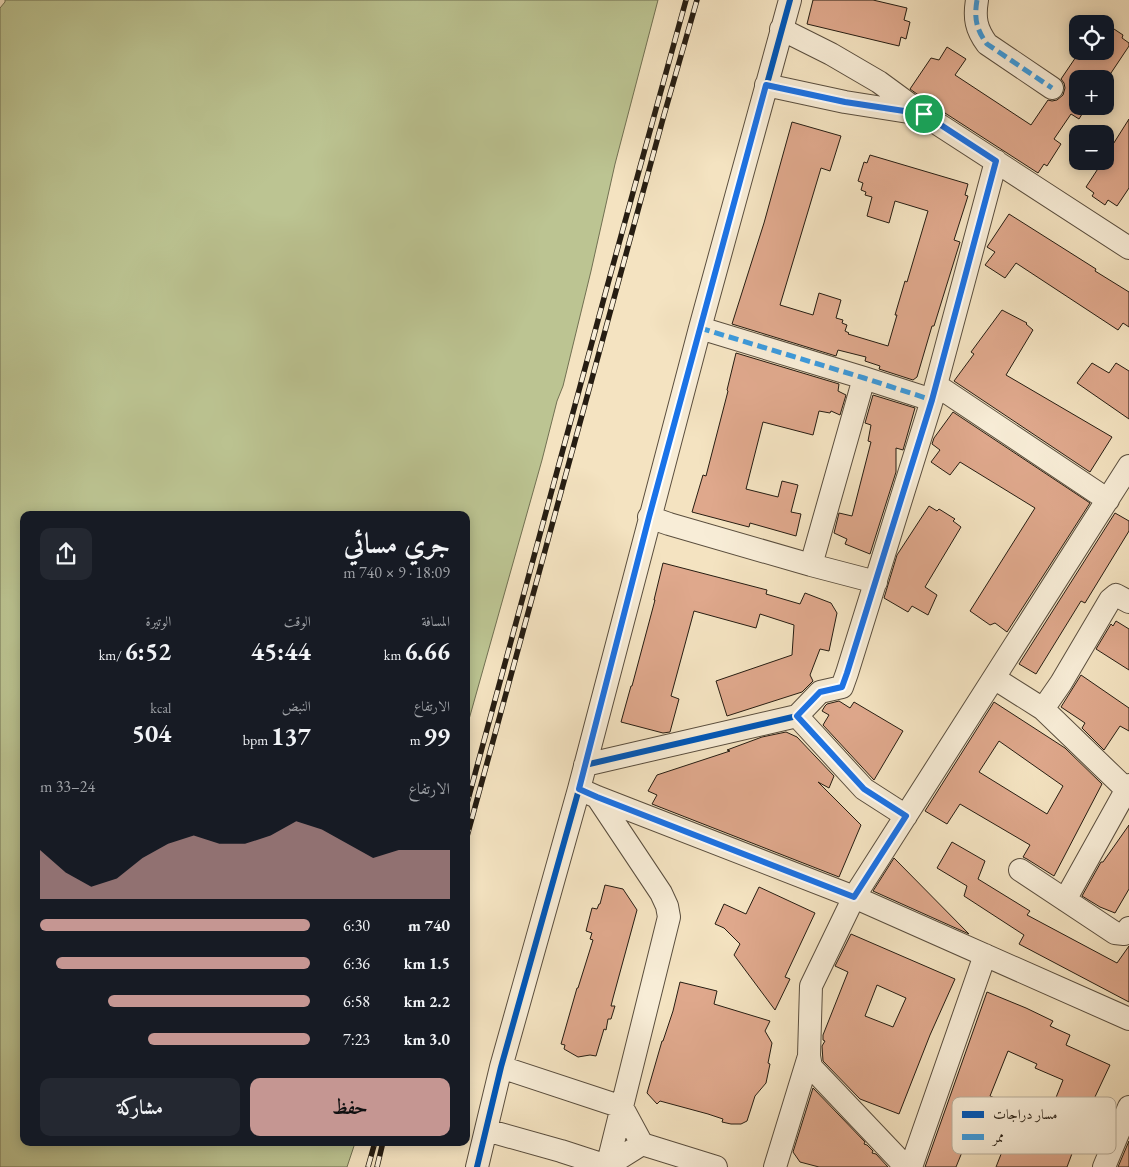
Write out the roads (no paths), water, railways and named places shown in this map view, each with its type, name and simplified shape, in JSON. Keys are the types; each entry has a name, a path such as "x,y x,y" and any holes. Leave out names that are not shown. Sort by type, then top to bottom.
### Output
{"street":[{"path":"477,1167 501,1066 588,793 585,765 649,517 790,0"},
{"path":"977,0 977,26 987,44 1052,88"},
{"path":"781,29 831,54 879,82 924,114 1129,248"},
{"path":"766,85 836,101 924,114"},
{"path":"585,765 797,716 820,692 842,687 934,393 996,161"},
{"path":"700,328 864,378 934,393 1108,500"},
{"path":"811,565 864,378"},
{"path":"906,1167 811,1067 809,1056 811,986 854,897 1129,466"},
{"path":"649,517 811,565 876,582"},
{"path":"1043,709 1061,683 1110,600 1116,596 1129,602"},
{"path":"994,678 1043,709 1128,788 1065,900"},
{"path":"797,716 864,789 906,816"},
{"path":"588,793 854,897 1129,1019"},
{"path":"588,793 662,893 668,906 669,917 607,1166"},
{"path":"1020,870 1115,933 1124,934 1129,928"},
{"path":"911,1167 985,955"},
{"path":"775,1167 809,1056"},
{"path":"501,1066 622,1107 642,1144 716,1167"},
{"path":"1116,1138 1129,1106"},
{"path":"486,1130 561,1150 607,1166"},
{"path":"607,1166 642,1144"},
{"path":"1104,1167 1109,1154"}],"railway":[{"path":"470,792 686,0"},
{"path":"470,825 697,0"},
{"path":"368,1167 374,1146"},
{"path":"377,1167 382,1146"}]}
